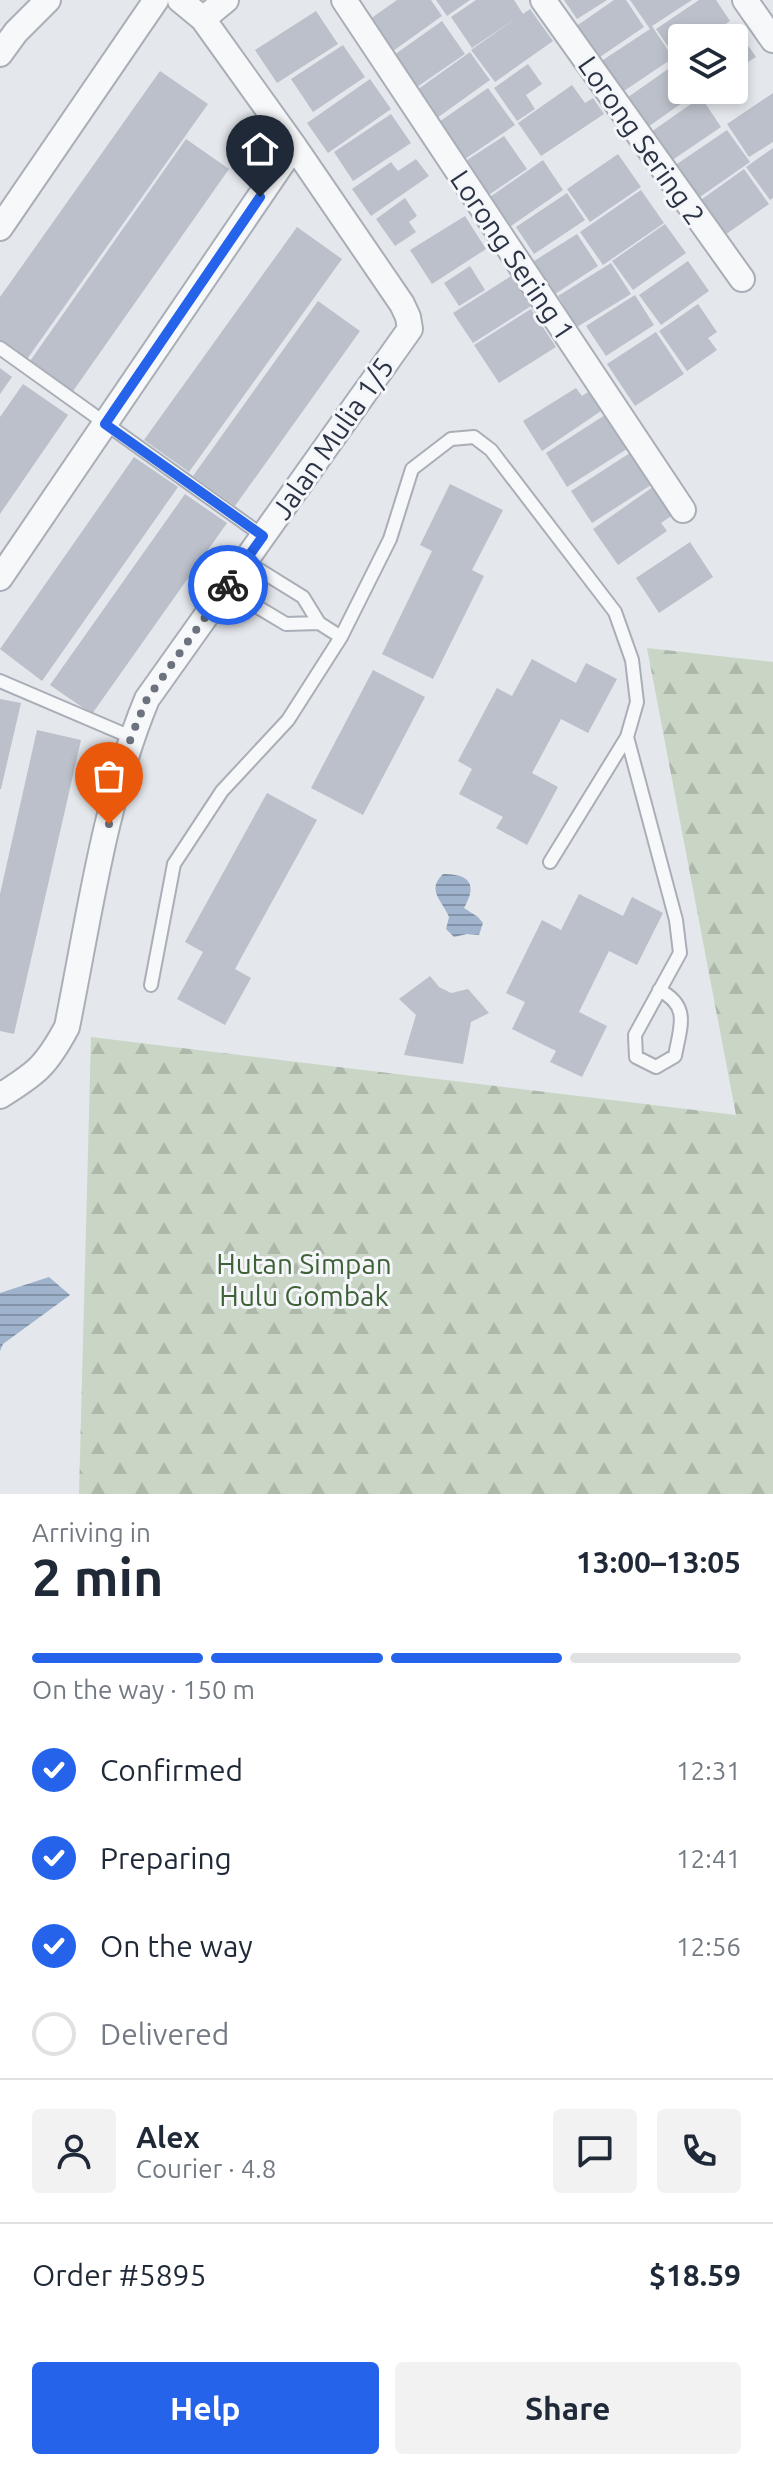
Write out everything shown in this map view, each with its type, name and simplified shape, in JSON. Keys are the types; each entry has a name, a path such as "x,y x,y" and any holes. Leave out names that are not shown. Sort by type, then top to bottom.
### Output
{"street":[{"path":"0,54 16,32 48,0"},
{"path":"0,228 156,0"},
{"path":"0,578 294,146 203,19 180,0"},
{"path":"203,19 226,0"},
{"name":"Lorong Sering 1","path":"344,0 683,510"},
{"name":"Lorong Sering 2","path":"543,0 742,279"},
{"path":"745,0 773,40"},
{"name":"Jalan Mulia 1/5","path":"0,1096 50,1059 67,1027 114,795 131,737 147,699 410,329 402,304 294,146"}],"lane":[{"path":"0,348 263,536"},
{"path":"151,985 174,864 222,791 288,720 341,637 390,539 412,469 451,439 474,437 491,450 615,612 632,660 637,702 627,737 550,862"},
{"path":"245,561 303,597 319,623 341,637"},
{"path":"226,588 286,624 319,623"},
{"path":"0,681 131,737"},
{"path":"627,737 676,920 680,953 659,990 635,1035 636,1057 656,1067 675,1056 682,1015 674,998 659,990"}],"green space":[{"name":"Hutan Simpan Hulu Gombak","path":"647,648 773,662 773,1494 79,1494 91,1037 736,1115"}],"water":[{"path":"443,874 460,876 469,882 470,893 464,908 483,923 479,935 454,937 446,929 449,917 436,891"},
{"path":"49,1277 70,1295 3,1344 0,1351 0,1293"}],"building":[{"path":"397,0 431,0 442,16 386,56 363,24"},
{"path":"436,0 470,0 447,16"},
{"path":"476,0 514,0 523,14 530,9 553,41 495,82 471,50 519,16 472,48 451,17"},
{"path":"564,0 607,0 577,19"},
{"path":"614,0 626,0 644,27 597,59 575,27"},
{"path":"630,0 692,0 652,26 668,50 668,61 621,93 600,62 650,29"},
{"path":"699,0 716,0 730,21 726,24 668,24 668,46 656,29"},
{"path":"316,11 338,44 277,83 255,50"},
{"path":"442,21 465,54 417,87 394,55"},
{"path":"343,45 365,77 313,112 291,79"},
{"path":"748,45 756,57 748,62"},
{"path":"470,52 490,80 437,118 417,90"},
{"path":"528,64 542,84 526,95 535,109 517,121 494,88"},
{"path":"668,69 668,104 680,104 645,129 624,100"},
{"path":"160,71 208,104 25,362 0,345 0,297"},
{"path":"370,79 391,109 328,153 307,123"},
{"path":"572,85 585,103 593,98 604,114 541,156 518,123"},
{"path":"488,88 515,125 462,161 436,124"},
{"path":"773,93 773,142 749,157 727,124"},
{"path":"691,104 706,104 721,127 671,161 651,132"},
{"path":"391,114 411,143 353,181 334,152"},
{"path":"727,130 750,162 697,199 674,166"},
{"path":"504,136 527,169 487,196 464,162"},
{"path":"186,139 229,169 71,394 28,364"},
{"path":"773,148 773,198 770,200 746,167"},
{"path":"618,154 641,187 590,222 567,189"},
{"path":"416,159 429,176 371,216 352,189 391,162 398,171"},
{"path":"543,160 563,190 511,226 490,197"},
{"path":"744,169 769,204 722,237 698,202"},
{"path":"641,190 664,223 603,265 580,232"},
{"path":"567,193 585,220 534,254 516,227"},
{"path":"405,198 417,216 409,222 416,232 395,246 376,219"},
{"path":"465,216 486,249 432,284 410,250"},
{"path":"665,224 686,253 633,290 612,261"},
{"path":"297,227 342,259 189,472 144,440"},
{"path":"577,234 598,266 555,294 534,261"},
{"path":"688,261 709,291 661,325 639,295"},
{"path":"611,263 631,294 577,327 558,296"},
{"path":"470,266 485,290 459,306 444,283"},
{"path":"511,276 531,306 473,343 453,313"},
{"path":"635,295 654,325 606,356 586,326"},
{"path":"318,301 360,331 235,506 193,476"},
{"path":"698,304 717,332 708,338 717,350 687,371 659,331"},
{"path":"531,309 556,347 499,383 474,345"},
{"path":"656,332 684,374 635,406 607,364"},
{"path":"0,368 12,377 0,394"},
{"path":"23,384 68,415 0,514 0,417"},
{"path":"576,388 582,396 588,392 601,411 542,451 523,421"},
{"path":"605,415 627,449 567,487 546,453"},
{"path":"630,453 651,485 592,523 571,491"},
{"path":"134,457 178,487 42,681 0,649"},
{"path":"450,484 503,510 472,570 484,576 433,679 382,654 432,551 420,545"},
{"path":"653,487 673,515 661,523 667,531 618,565 593,529"},
{"path":"185,494 227,523 92,714 50,685"},
{"path":"690,542 713,577 659,613 636,578"},
{"path":"532,659 576,683 586,663 617,679 588,733 561,719 532,773 558,787 527,845 496,828 503,817 459,794 472,769 458,761 497,688 512,696"},
{"path":"373,670 425,697 363,815 311,788"},
{"path":"0,699 21,703 1,789 0,789"},
{"path":"37,730 81,740 14,1034 0,1031 0,894"},
{"path":"267,793 317,820 235,969 251,978 225,1025 177,999 203,952 185,942"},
{"path":"579,894 623,916 632,897 663,913 637,965 609,951 579,1012 607,1026 582,1077 550,1062 556,1051 512,1029 525,1002 506,993 542,920 561,930"},
{"path":"430,976 439,987 451,993 468,989 489,1013 471,1022 463,1064 404,1055 416,1015 399,999"}],"way so far":[{"path":"109,824 131,737 147,699 228,585"}],"route":[{"path":"228,585 263,536 105,424 260,197"}]}
